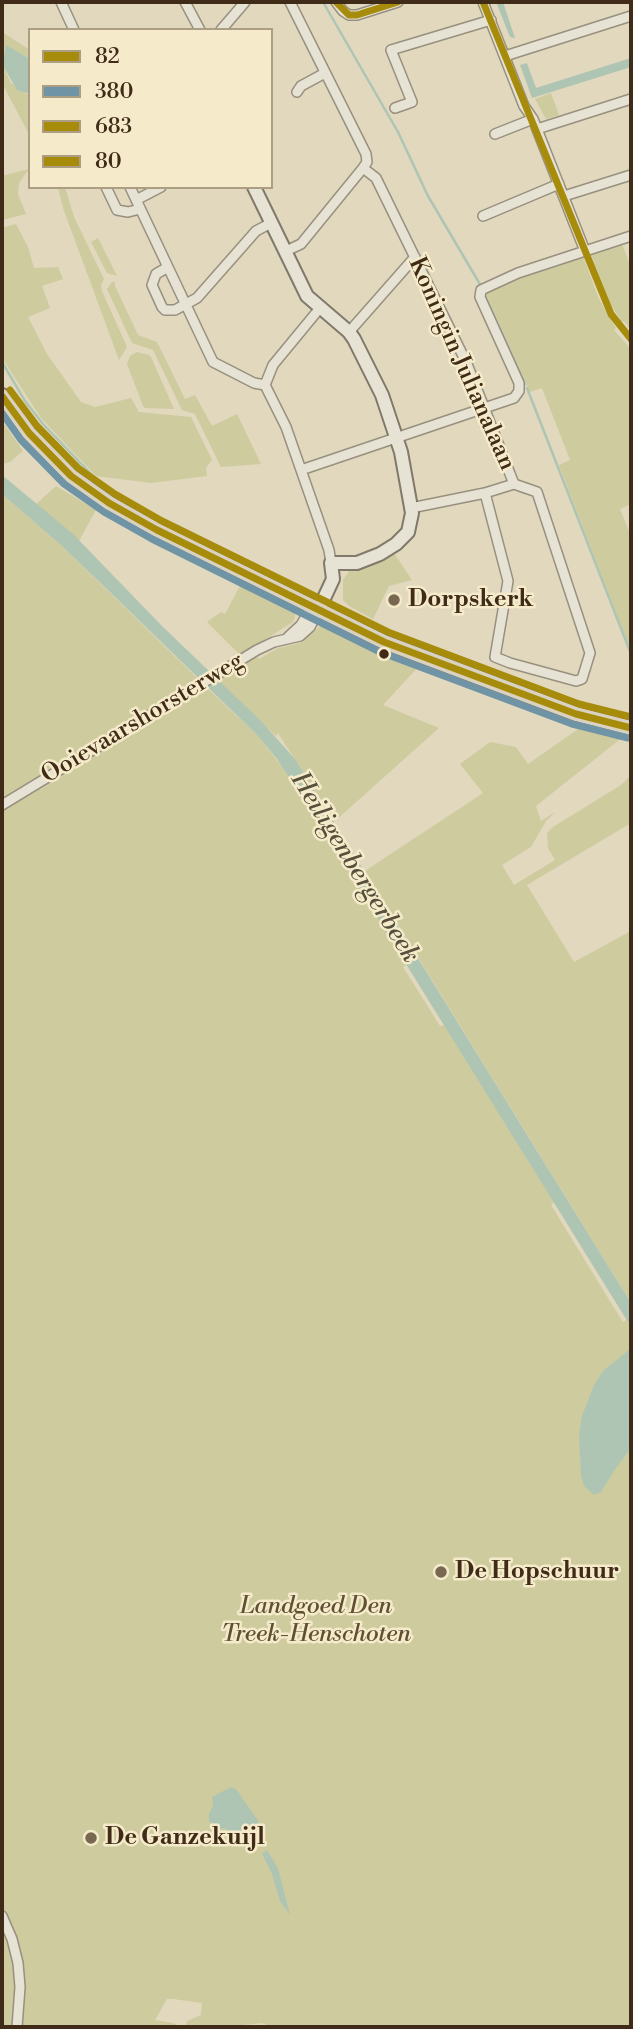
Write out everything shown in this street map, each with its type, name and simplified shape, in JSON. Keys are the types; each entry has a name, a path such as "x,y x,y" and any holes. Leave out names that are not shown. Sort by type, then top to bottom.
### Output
{"main road":[{"path":"2,396 36,441 71,476 94,494 179,542 384,642 576,714 631,729"}],"street":[{"path":"61,2 73,28"},
{"path":"186,2 199,28"},
{"path":"223,28 245,2"},
{"name":"Koningin Julianalaan","path":"290,2 366,154 367,162 363,168 376,178 467,364 514,484 537,492 590,653 584,676 576,681 495,657 508,581 485,493"},
{"path":"336,2 342,11 349,15 398,2"},
{"path":"483,2 585,251"},
{"path":"505,56 631,16"},
{"path":"395,108 412,103 391,50 491,20"},
{"path":"297,92 301,86 325,73"},
{"path":"537,129 631,101"},
{"path":"495,134 533,119"},
{"path":"286,251 302,244 363,168"},
{"path":"564,196 631,175"},
{"path":"483,216 559,184"},
{"path":"107,189 117,210 128,212 159,189"},
{"path":"131,189 213,362 254,383 265,385"},
{"path":"255,189 307,296 349,332 382,395 396,438 411,508 408,532 396,544 357,563 331,563"},
{"path":"168,267 156,274 152,282 162,307 165,310 175,310 197,298 256,231 271,223"},
{"path":"301,470 513,399 520,386 480,292 507,277 631,236"},
{"path":"349,332 415,257"},
{"path":"316,608 333,579 329,550 286,427 265,385 273,365 320,308"},
{"path":"411,508 485,493 514,484"},
{"name":"Ooievaarshorsterweg","path":"2,805 265,645 305,632 316,608"},
{"path":"2,1916 18,1963 20,1987 17,2027"}],"green space":[{"path":"2,32 28,49 28,58 6,46 2,57"},
{"path":"2,64 11,83 28,94 28,132 2,83"},
{"path":"551,93 559,115 546,119 535,99"},
{"path":"28,169 19,183 18,194 26,214 2,220 2,176"},
{"path":"58,189 66,189 74,217 104,279 102,291 127,347 119,360"},
{"path":"16,224 28,247 34,268 58,267 63,279 42,286 50,308 28,317 47,354 81,402 95,407 131,398 139,412 191,417 212,460 206,468 207,476 151,483 96,476 41,418 2,358 2,228"},
{"path":"98,238 117,276 107,273 91,242"},
{"path":"621,241 631,268 631,330 611,305 590,252"},
{"path":"582,254 599,299 616,328 614,330 631,346 631,504 620,509 631,536 631,652 559,465 570,460 542,388 530,392 486,294 502,282"},
{"path":"115,282 138,335 157,342 185,399 195,395 212,426 237,414 261,464 221,467 195,414 182,410 153,350 132,343 107,289"},
{"path":"137,352 151,357 174,409 143,406 127,364 130,356"},
{"path":"2,421 23,451 10,462 2,464"},
{"path":"56,486 96,510 79,541 36,504"},
{"path":"2,494 62,546 199,680 2,799"},
{"path":"394,553 412,580 389,586 373,619 349,606 343,600 343,580 350,570"},
{"path":"240,586 295,613 295,617 293,622 240,655 207,622 221,612 225,614"},
{"path":"322,625 388,657 391,655 420,665 383,705 439,728 335,821 278,733 276,736 216,679 278,648 300,643"},
{"name":"Landgoed Den Treek-Henschoten","path":"205,686 257,735 287,773 407,965 403,967 440,1026 444,1025 554,1202 551,1205 608,1298 623,1322 627,1320 631,1327 631,2027 272,2027 262,2023 240,2027 186,2027 187,2021 201,2015 202,2003 167,1999 155,2020 181,2027 20,2027 13,1936 2,1911 2,812 85,763 94,754"},
{"path":"584,725 624,736 536,806 541,821 555,812 546,821 531,847 502,865 514,885 555,860 548,848 547,833 621,785 631,775 631,823 527,885 574,962 631,931 631,1303 365,871 483,793 460,764 490,742 516,747 528,764"},
{"path":"2,1926 13,1956 16,1975 12,2027 2,2027"}],"water":[{"path":"496,2 503,2 515,38 510,37"},
{"path":"6,45 28,58 28,93 17,90 2,64"},
{"path":"631,58 631,67 532,98 520,65 527,63 536,88"},
{"name":"Heiligenbergerbeek","path":"2,475 73,534 162,626 261,721 295,759 631,1303 631,1327 277,759 257,735 116,598 2,494"},
{"path":"630,1349 631,1448 601,1492 594,1495 584,1486 581,1475 579,1435 582,1416 594,1385 603,1371"},
{"path":"231,1787 236,1789 266,1837 248,1850 242,1844 236,1844 225,1828 218,1829 209,1821 213,1806 212,1797"},
{"path":"267,1850 278,1868 290,1915 280,1901 272,1874 262,1854"}],"waterway":[{"path":"323,2 398,132 428,196 481,286"},
{"path":"483,291 525,384"},
{"path":"2,362 25,401 43,424 95,478"},
{"path":"527,388 631,654"}],"transit line":[{"name":"80","path":"336,2 349,15 398,2"},
{"name":"80","path":"483,2 611,314 631,339"},
{"name":"683","path":"10,390 37,426 78,468 115,494 162,521 388,632 579,704 631,717"},
{"name":"82","path":"2,396 29,433 71,476 109,503 157,530 384,642 576,714 631,728"},
{"name":"380","path":"2,413 21,440 64,484 104,512 152,539 380,652 572,724 628,738"}],"place":[{"name":"Dorpskerk","path":"394,600"},
{"name":"De Hopschuur","path":"441,1572"},
{"name":"De Ganzekuijl","path":"91,1838"}]}
